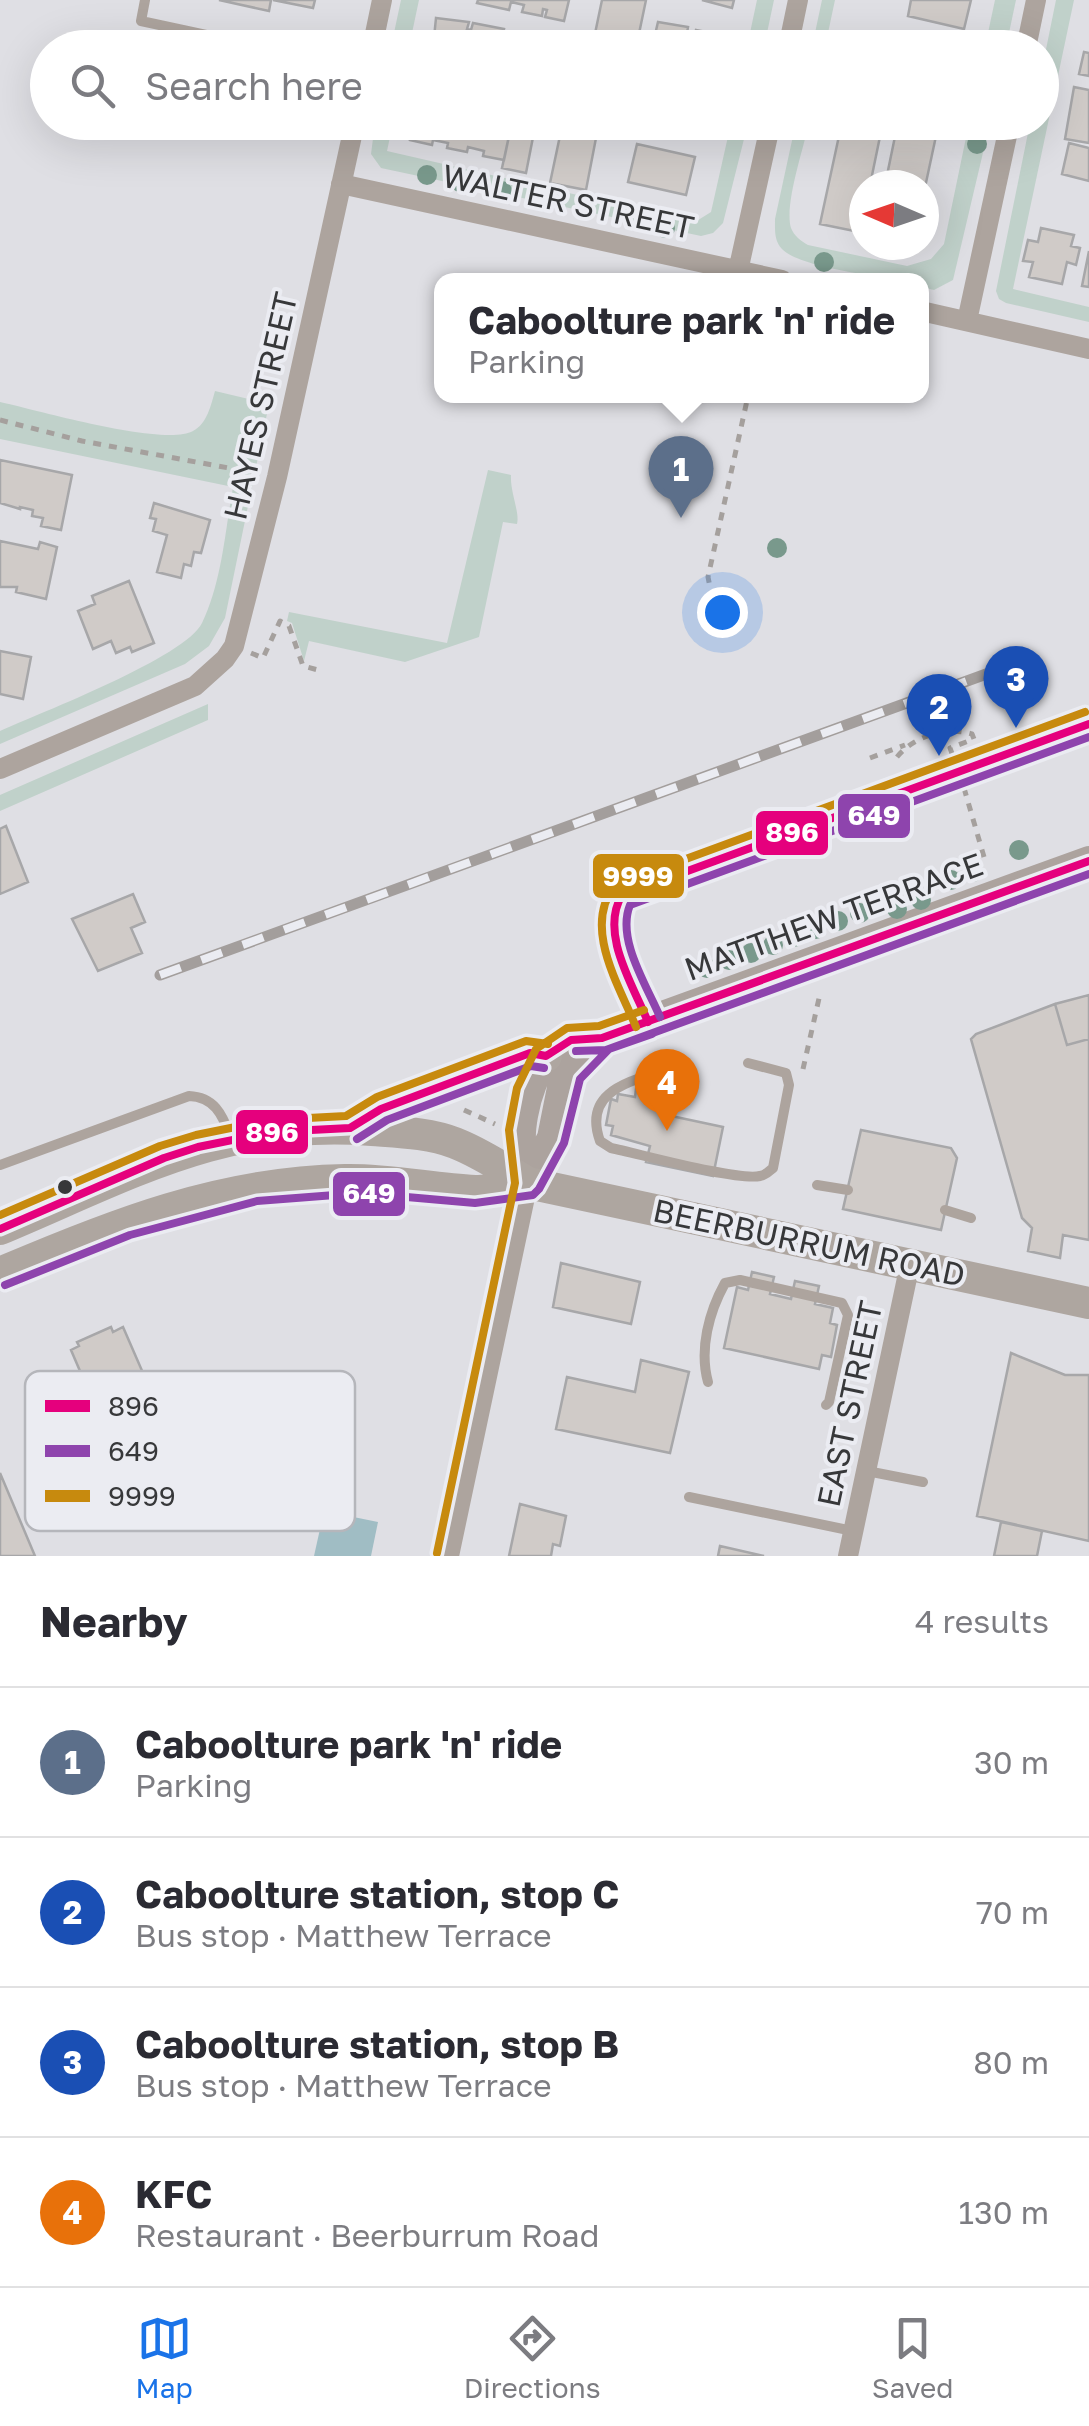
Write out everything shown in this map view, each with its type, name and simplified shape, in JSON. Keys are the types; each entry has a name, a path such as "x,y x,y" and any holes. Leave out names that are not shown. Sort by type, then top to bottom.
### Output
{"main road":[{"path":"350,1128 381,1109 530,1054 546,1056"},
{"name":"BEERBURRUM ROAD","path":"0,1229 146,1164 232,1139 312,1128 350,1128 450,1141 528,1183 1089,1304"},
{"name":"BEERBURRUM ROAD","path":"0,1272 139,1216 224,1193 348,1180 478,1191 528,1183"}],"street":[{"path":"376,30 382,0"},
{"path":"792,30 798,0"},
{"path":"1030,30 1036,0"},
{"name":"HAYES STREET","path":"0,770 195,686 226,659 234,646 277,477 351,140"},
{"path":"738,271 768,140"},
{"path":"967,321 1006,140"},
{"name":"WALTER STREET","path":"341,184 748,273"},
{"path":"929,313 1089,349"},
{"name":"MATTHEW TERRACE","path":"546,1056 570,1040 602,1038 1089,862"},
{"name":"MATTHEW TERRACE","path":"528,1183 552,1138 568,1072 602,1038"},
{"path":"449,1556 528,1183 521,1132 529,1092 546,1056"},
{"name":"EAST STREET","path":"848,1556 910,1264"}],"lane":[{"path":"145,0 141,20 186,30"},
{"path":"648,1022 612,927 611,909 622,895 1089,724"},
{"path":"655,1073 616,1086 607,1094 596,1118 600,1141 612,1148 721,1172 764,1176 773,1168 790,1085 786,1073 748,1064"},
{"path":"0,1165 189,1096 205,1098 218,1109 232,1139"},
{"path":"817,1185 848,1190"},
{"path":"945,1210 971,1218"},
{"path":"708,1382 704,1351 714,1302 725,1282 740,1280 842,1303 848,1315 826,1406"},
{"path":"866,1471 924,1482"},
{"path":"689,1497 853,1531"}],"path":[{"path":"727,624 716,617 708,577 746,403"},
{"path":"0,420 82,441 277,477"},
{"path":"280,621 289,626 302,666 318,670"},
{"path":"870,758 907,744"},
{"path":"451,1103 506,1130"}],"shaded area":[{"path":"401,0 419,0 413,30 395,30"},
{"path":"757,0 774,0 768,30 751,30"},
{"path":"822,0 835,0 829,30 816,30"},
{"path":"995,0 1016,0 1010,30 989,30"},
{"path":"1056,0 1074,0 1059,71 1059,30 1050,30"},
{"path":"373,140 389,140 387,151 695,222 711,212 727,140 744,140 723,223 713,233 701,236 381,168 371,154"},
{"path":"792,140 805,140 790,205 791,228 800,240 849,254 849,260 879,260 907,266 939,260 965,140 986,140 953,280 934,290 929,289 929,273 859,273 826,267 792,256 776,239 775,219"},
{"path":"1027,140 1044,140 1013,289 1089,307 1089,322 1006,303 996,291"},
{"path":"215,391 269,404 225,618 209,646 185,664 0,744 0,731 142,667 190,637 202,623 214,591 233,487 0,439 0,402 129,431 178,435 202,424"},
{"path":"488,470 511,475 518,519 517,524 503,522 479,637 405,662 309,641 304,661 292,623 287,621 289,612 447,643"},
{"path":"208,704 208,720 0,811 0,795"}],"water":[{"path":"355,1517 378,1522 371,1556 314,1556 320,1531 355,1531"}],"building":[{"path":"219,0 271,0 269,11"},
{"path":"273,0 315,0 313,8"},
{"path":"569,0 564,21 545,17 547,10 543,9 542,16 522,12 524,5 511,2 509,10 477,3"},
{"path":"602,0 646,0 640,30 596,30"},
{"path":"702,0 734,0 732,8"},
{"path":"911,0 971,0 964,29 908,16"},
{"path":"436,18 469,22 467,29 471,30 435,30"},
{"path":"658,22 688,27 688,30 656,30"},
{"path":"473,23 504,30 471,30"},
{"path":"1084,52 1089,53 1089,76 1079,74"},
{"path":"1074,87 1089,90 1089,143 1065,139"},
{"path":"433,140 508,140 504,160 483,156 484,151 468,147 467,152 447,148 448,143"},
{"path":"508,140 532,140 526,173 502,168"},
{"path":"559,140 596,140 586,190 550,183"},
{"path":"838,140 879,140 873,170 849,170 849,230 820,224"},
{"path":"894,140 935,140 929,170 888,170"},
{"path":"1069,143 1089,148 1089,181 1062,174"},
{"path":"637,144 695,157 686,195 628,182"},
{"path":"1041,228 1074,235 1071,246 1080,248 1076,265 1067,262 1062,284 1029,277 1033,262 1023,261 1028,240 1038,242"},
{"path":"1089,251 1089,287 1082,286"},
{"path":"0,460 72,475 61,530 41,526 43,518 32,516 33,510 0,503"},
{"path":"154,503 210,520 201,553 194,552 191,566 184,564 181,578 157,572 167,535 153,531 156,519 150,518"},
{"path":"0,541 38,549 40,542 57,547 46,599 16,592 17,587 0,587"},
{"path":"129,581 154,643 132,652 130,647 116,653 111,641 93,649 78,611 95,604 92,596"},
{"path":"0,651 31,657 23,699 0,694"},
{"path":"6,826 28,882 0,894 0,829"},
{"path":"133,894 145,922 131,928 142,953 98,971 72,919"},
{"path":"1089,995 1089,1039 1067,1045 1055,1004"},
{"path":"1055,1004 1067,1045 1089,1039 1089,1240 1063,1235 1060,1258 1028,1251 1032,1228 1022,1218 971,1039"},
{"path":"636,1089 665,1096 662,1114 723,1127 713,1176 646,1162 650,1146 611,1135 613,1126 606,1125 611,1099 617,1101 618,1094 635,1097"},
{"path":"861,1130 951,1148 957,1158 941,1230 843,1209"},
{"path":"561,1263 640,1282 631,1324 553,1307"},
{"path":"752,1272 774,1277 770,1294 791,1299 795,1281 819,1286 815,1304 833,1308 830,1323 837,1325 831,1357 822,1355 819,1369 724,1348 737,1287 748,1290"},
{"path":"111,1327 113,1332 123,1327 142,1371 80,1371 71,1350 79,1346 77,1342"},
{"path":"1011,1353 1065,1375 1089,1375 1089,1541 977,1516"},
{"path":"641,1360 689,1372 670,1453 556,1429 567,1377 635,1392"},
{"path":"0,1473 35,1556 0,1556"},
{"path":"520,1504 566,1516 560,1546 553,1544 551,1556 509,1556"},
{"path":"1001,1522 1042,1531 1037,1556 994,1556"},
{"path":"720,1546 764,1556 718,1556"}],"railway":[{"path":"160,975 989,673"}],"transit line":[{"name":"9999","path":"636,1027 613,975 603,937 606,901 615,885 1085,712"},
{"name":"896","path":"648,1022 616,942 616,910 622,895 1089,724"},
{"name":"649","path":"660,1017 630,947 630,905 1089,737"},
{"name":"896","path":"0,1229 198,1147 272,1132 350,1128 381,1109 530,1053 546,1056 571,1040 602,1038 1089,861"},
{"name":"649","path":"576,1051 606,1050 1089,874"},
{"name":"9999","path":"437,1553 515,1183 509,1130 517,1088 536,1049 567,1028 599,1026 644,1010"},
{"name":"649","path":"5,1285 130,1235 257,1201 361,1193 475,1203 533,1195 564,1143 580,1079 609,1049 652,1034"},
{"name":"9999","path":"0,1215 160,1146 270,1120 346,1116 377,1097 526,1041 548,1044"},
{"name":"649","path":"357,1139 387,1120 531,1066 544,1068"}],"place":[{"name":"Caboolture park 'n' ride","path":"681,518"},
{"name":"Caboolture station, stop B","path":"1016,728"},
{"name":"Caboolture station, stop C","path":"939,756"},
{"name":"KFC","path":"667,1131"}]}
